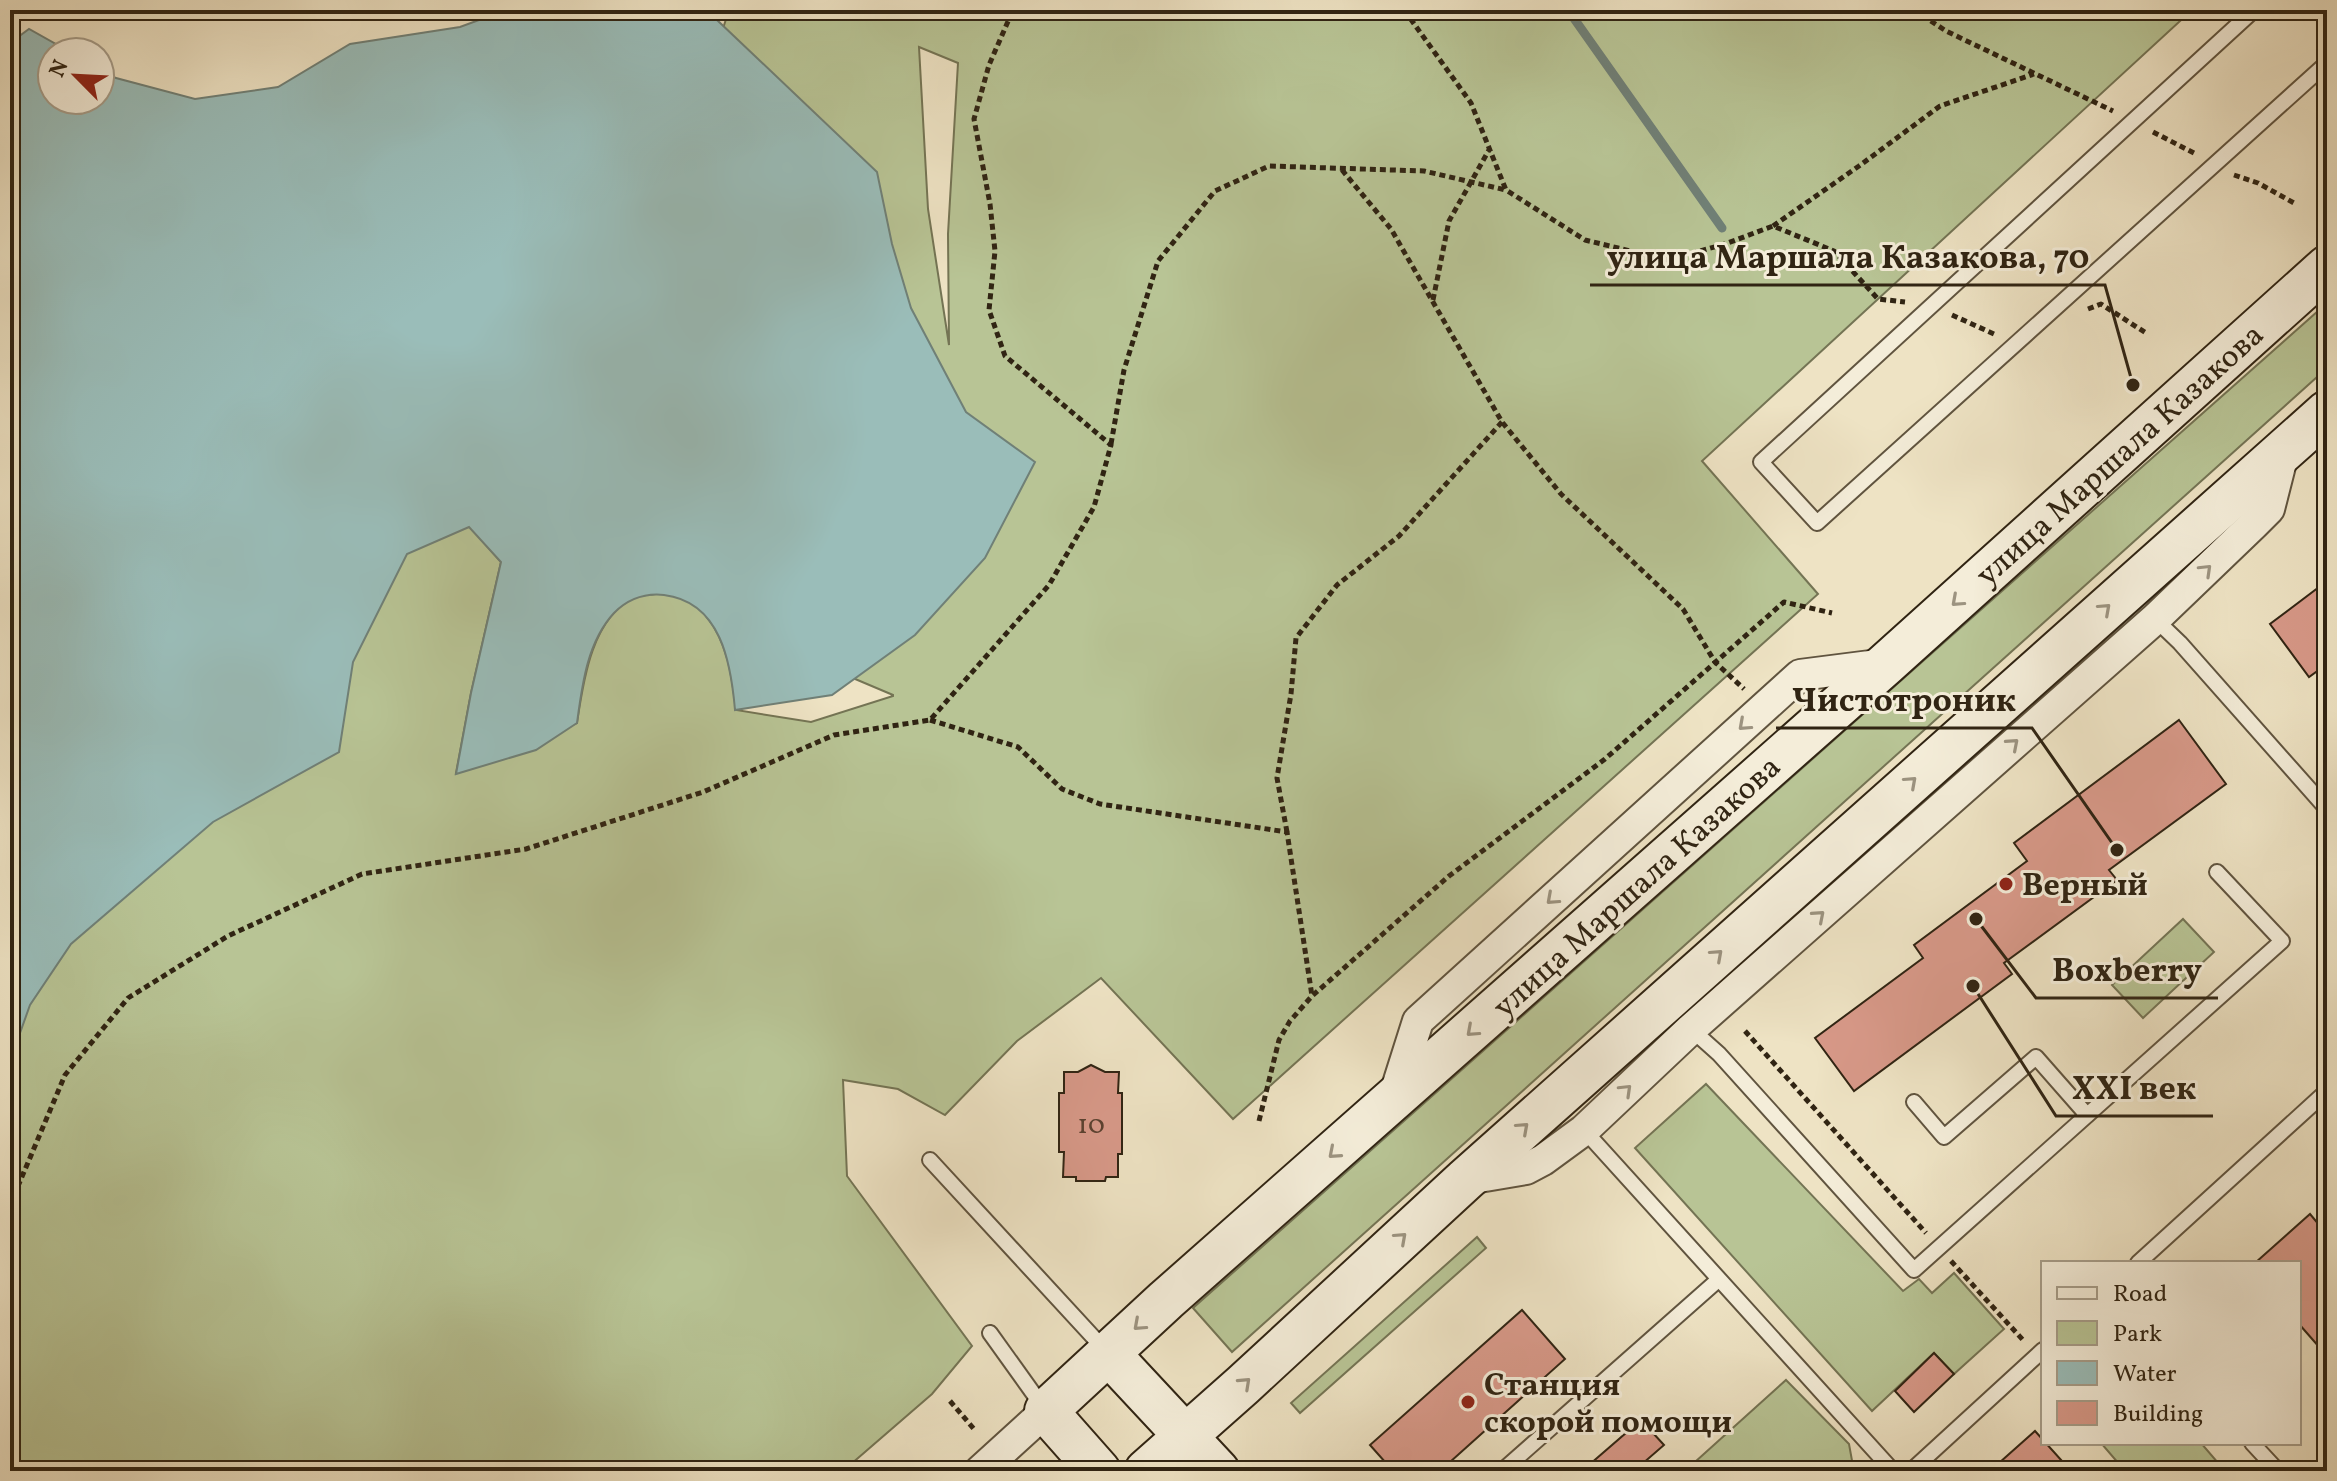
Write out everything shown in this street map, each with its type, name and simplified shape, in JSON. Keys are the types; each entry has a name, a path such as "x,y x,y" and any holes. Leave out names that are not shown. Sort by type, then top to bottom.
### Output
{"street":[{"name":"улица Маршала Казакова","path":"980,1471 1108,1353 1886,664 2327,267"},
{"path":"1146,1471 1465,1180 2327,412"},
{"path":"1465,1180 1526,1169 1584,1130 1691,1029 2155,619 2269,509 2284,450"},
{"path":"1108,1353 1218,1471"},
{"path":"1046,1411 1099,1471"}],"lane":[{"path":"2254,10 1761,462 1817,523 2327,63"},
{"path":"2155,619 2324,799"},
{"path":"1691,1029 1719,1054 1914,1270 2282,941 2217,872"},
{"path":"1914,1102 1944,1137 2036,1057 2087,1115"},
{"path":"2140,1261 2327,1091"},
{"path":"1584,1130 1893,1471"},
{"path":"930,1160 1108,1353"},
{"path":"1502,1471 1718,1280"},
{"path":"990,1333 1046,1411"},
{"path":"1911,1471 2040,1352"},
{"path":"2254,1445 2278,1471"}],"path":[{"path":"1013,10 989,65 974,119 990,204 995,251 989,310 1005,356 1111,445"},
{"path":"1407,10 1471,103 1506,190"},
{"path":"1914,10 1946,31 2200,156 2211,167 2258,183 2294,203"},
{"path":"930,720 1049,585 1094,507 1111,445 1124,370 1158,261 1215,191 1269,166 1424,171 1506,190 1585,240 1668,260 1773,226 1940,106 2035,74"},
{"path":"1433,301 1449,221 1489,149"},
{"path":"1342,170 1391,229 1502,422 1561,494 1683,609 1715,662 1745,690"},
{"path":"1773,226 1834,251 1878,299 1932,305 1997,335 2019,340"},
{"path":"2087,310 2101,304 2146,333"},
{"path":"1312,996 1277,778 1291,694 1296,638 1337,585 1399,536 1502,422"},
{"path":"1259,1121 1279,1040 1290,1021 1312,996 1449,876 1605,759 1784,602 1832,613"},
{"path":"10,1205 65,1075 128,998 228,936 362,874 526,849 703,792 834,735 930,720 1018,747 1062,789 1100,804 1287,832"},
{"path":"1745,1031 1939,1248 2040,1352"},
{"path":"950,1401 974,1429"}],"green space":[{"path":"729,10 2192,10 1702,461 1818,594 1233,1119 1101,978 1017,1041 945,1115 898,1089 843,1080 847,1176 972,1346 932,1394 843,1471 10,1471 10,649 706,81","holes":["919,47 958,63 948,234 949,345 928,209","471,528 655,594 636,597 621,606 609,619 592,651 577,723 456,773 501,562","706,616 893,696 811,722 736,710 728,661"]},
{"path":"2327,303 2327,368 1232,1352 1193,1308"},
{"path":"2183,919 2214,952 2143,1018 2112,985"},
{"path":"1706,1084 1903,1291 1919,1279 1932,1293 1954,1273 2004,1329 1954,1374 1934,1353 1872,1411 1635,1148"},
{"path":"1477,1237 1486,1248 1300,1413 1291,1403"},
{"path":"1786,1380 1849,1444 1853,1466 1847,1471 1685,1471"},
{"path":"2103,1445 2203,1445 2225,1471 2125,1471"}],"water":[{"path":"506,10 722,10 716,19 877,172 892,244 911,308 966,412 1035,462 985,558 915,635 832,695 735,710 726,655 710,622 699,609 683,600 664,595 644,596 619,608 598,637 587,665 577,723 536,750 456,774 501,562 469,527 407,554 353,662 339,752 213,822 71,944 30,1005 10,1061 10,43 29,29 41,36 36,36 36,116 116,116 116,78 195,99 278,87 350,44 460,27"}],"building":[{"path":"2327,581 2327,664 2309,677 2270,624"},
{"path":"2179,720 2226,784 2109,870 2117,880 2004,963 2012,974 1854,1091 1815,1038 1923,958 1914,945 2027,861 2014,843"},
{"path":"1091,1065 1105,1072 1119,1072 1122,1154 1118,1154 1118,1177 1106,1177 1105,1181 1076,1181 1076,1177 1063,1177 1064,1152 1059,1152 1059,1093 1064,1093 1064,1072 1078,1072"},
{"path":"2310,1214 2320,1226 2327,1220 2327,1356 2301,1326 2301,1261 2257,1261"},
{"name":"Станция скорой помощи","path":"1522,1310 1565,1359 1440,1471 1393,1471 1370,1445"},
{"path":"1934,1353 1954,1374 1914,1412 1895,1391"},
{"path":"1641,1420 1664,1445 1634,1471 1582,1471"},
{"path":"2035,1431 2041,1438 2041,1445 2048,1445 2071,1471 1990,1471"}],"waterway":[{"path":"1568,10 1722,228"}],"place":[{"name":"улица Маршала Казакова, 70","path":"2133,385"},
{"name":"Чистотроник","path":"2117,850"},
{"name":"Верный","path":"2006,884"},
{"name":"Boxberry","path":"1976,919"},
{"name":"XXI век","path":"1973,986"},
{"name":"Станция скорой помощи","path":"1468,1402"}]}
